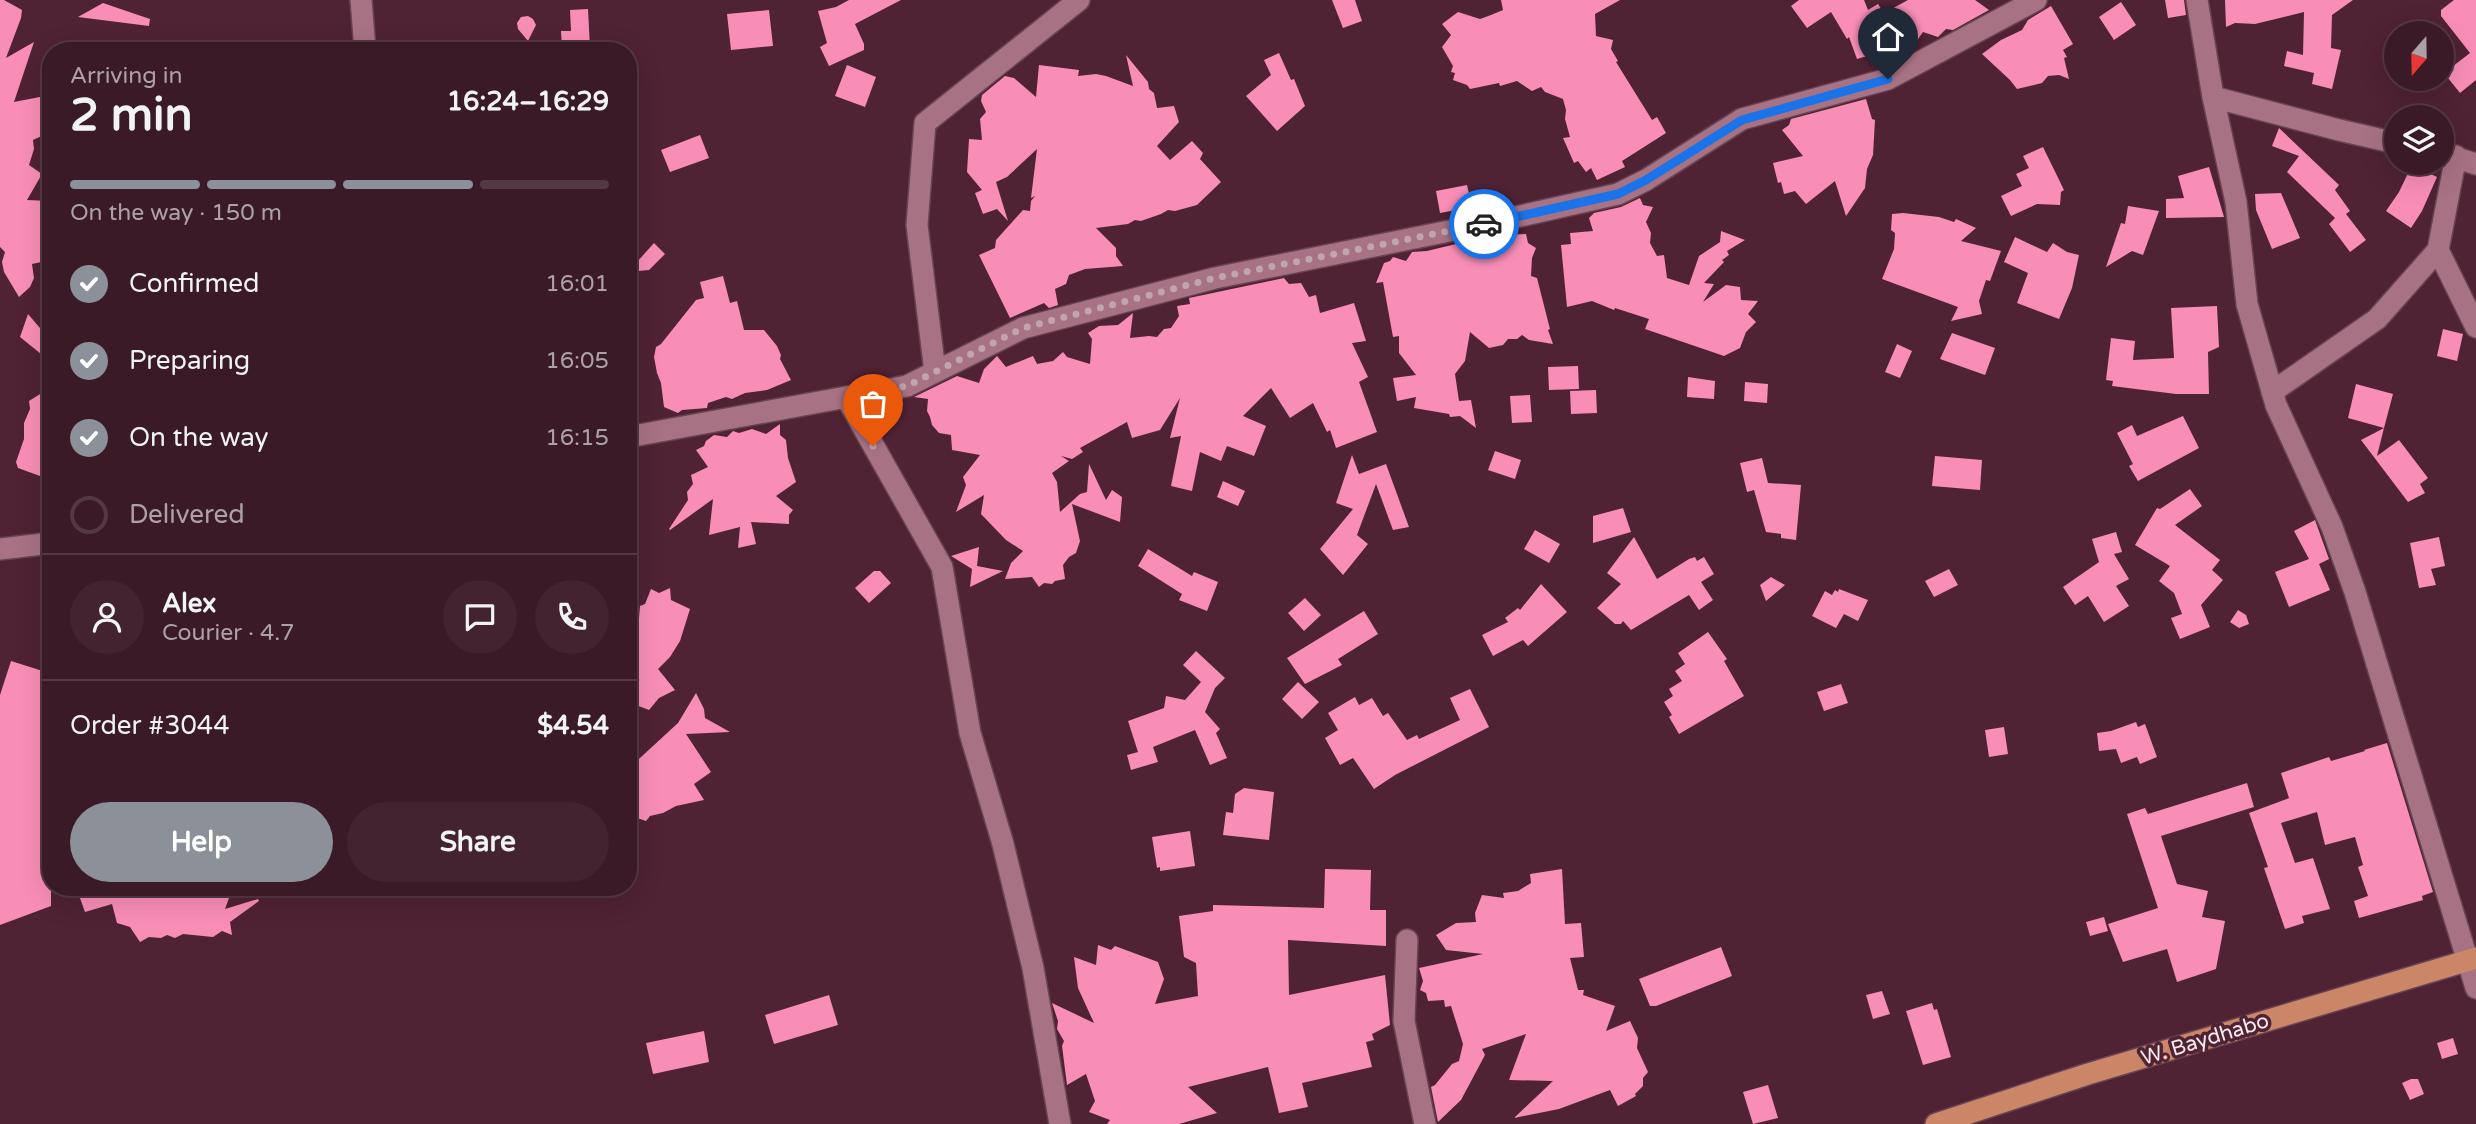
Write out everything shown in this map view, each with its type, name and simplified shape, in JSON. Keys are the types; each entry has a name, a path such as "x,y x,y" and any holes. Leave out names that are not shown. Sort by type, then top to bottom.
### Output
{"main road":[{"name":"W. Baydhabo","path":"1936,1124 2088,1074 2472,959"}],"street":[{"path":"361,0 364,42"},
{"path":"935,372 917,225 925,123 1079,0"},
{"path":"637,435 907,386 1023,328 1215,278 1618,194 1646,180 1742,120 1888,79 2036,0"},
{"path":"2197,0 2213,97 2236,202 2247,304 2276,405 2332,527 2356,592 2472,959 2476,988"},
{"path":"2213,97 2384,140"},
{"path":"2272,392 2377,319 2438,250 2458,157"},
{"path":"2438,250 2476,327"},
{"path":"846,397 942,567 970,733 1003,844 1033,968 1060,1124"},
{"path":"0,549 42,544"},
{"path":"1407,940 1404,1021 1425,1124"}],"building":[{"path":"0,0 4,0 22,10 6,58 34,42 14,102 42,97 42,136 33,140 34,149 29,165 42,174 27,200 42,201 42,262 32,264 34,278 30,287 19,297 4,272 2,262 5,252 0,247"},
{"path":"849,0 901,0 855,24 864,50 829,66 820,47 827,43 818,11 836,7"},
{"path":"1332,0 1355,0 1362,21 1343,28"},
{"path":"1501,0 1620,0 1595,14 1596,36 1613,40 1611,49 1618,61 1616,62 1652,120 1657,117 1666,133 1622,161 1625,167 1597,180 1591,168 1586,172 1578,161 1574,163 1563,138 1570,137 1563,99 1545,92 1541,87 1532,91 1517,81 1470,89 1467,85 1453,80 1453,66 1442,47 1451,35 1442,24 1458,12 1480,19 1491,15 1503,10"},
{"path":"1799,0 1864,0 1868,10 1878,4 1884,13 1908,0 1975,0 1989,10 1953,30 1946,29 1938,37 1923,32 1914,45 1899,47 1882,55 1879,60 1867,56 1857,59 1849,37 1847,39 1831,12 1807,28 1791,6"},
{"path":"2165,0 2184,0 2186,15 2168,18"},
{"path":"2225,0 2353,0 2332,15 2331,48 2341,50 2332,89 2312,84 2314,73 2284,66 2287,51 2303,55 2304,12 2255,24 2235,23 2226,27"},
{"path":"2454,0 2476,0 2476,80 2460,93 2454,86 2454,65 2470,53 2454,33 2454,21 2445,21 2441,10"},
{"path":"2121,2 2136,25 2114,40 2099,17"},
{"path":"103,3 150,19 149,26 78,17"},
{"path":"2051,6 2073,44 2063,50 2067,57 2064,58 2069,79 2059,75 2048,76 2042,83 2017,89 1982,54 2001,40 2022,30 2028,20"},
{"path":"588,9 590,42 562,42 561,31 571,31 570,10"},
{"path":"769,10 773,46 731,50 727,14"},
{"path":"528,16 536,25 528,41 518,29 517,23 521,17"},
{"path":"1279,53 1305,106 1277,131 1246,96 1271,75 1264,60"},
{"path":"1126,55 1148,82 1157,108 1174,106 1179,122 1157,146 1170,160 1192,141 1203,153 1200,159 1221,182 1197,205 1175,211 1168,210 1128,224 1096,228 1116,248 1116,256 1123,266 1085,269 1069,275 1066,284 1055,289 1058,305 1049,308 1044,303 1010,318 979,255 995,248 996,240 1023,210 1030,211 1031,201 1035,196 1031,198 1037,149 1007,177 996,182 1008,221 997,209 983,214 975,193 982,190 967,172 969,139 982,140 980,119 986,112 981,101 982,95 1005,76 1014,78 1036,97 1039,65 1079,70 1078,76 1106,76 1133,86"},
{"path":"847,65 876,77 865,107 835,96"},
{"path":"1866,99 1872,119 1875,120 1873,155 1867,169 1865,188 1846,216 1835,181 1806,204 1795,191 1784,194 1773,163 1803,156 1782,130 1789,125 1791,119"},
{"path":"2279,128 2339,185 2335,190 2350,211 2346,214 2366,240 2350,252 2329,224 2335,218 2287,172 2299,156 2272,146"},
{"path":"700,135 709,158 670,172 661,150"},
{"path":"2043,147 2064,190 2061,192 2060,205 2037,204 2011,216 2001,196 2022,186 2016,174 2029,168 2023,156"},
{"path":"2209,167 2224,217 2166,218 2166,199 2184,198 2178,176"},
{"path":"2407,175 2437,177 2411,228 2386,211"},
{"path":"1467,185 1472,207 1440,213 1436,191"},
{"path":"2281,193 2300,238 2272,249 2256,210 2255,194"},
{"path":"1640,198 1643,205 1653,207 1646,222 1651,233 1650,243 1657,256 1664,255 1667,278 1689,285 1699,256 1720,242 1721,231 1745,240 1727,251 1729,255 1722,260 1724,262 1704,283 1714,284 1703,302 1726,285 1740,287 1741,300 1758,301 1748,314 1756,322 1746,332 1740,348 1724,356 1645,329 1649,319 1592,301 1567,307 1561,245 1571,244 1570,233 1593,231 1589,218 1594,213 1621,207"},
{"path":"2128,206 2159,211 2143,255 2132,251 2106,267 2121,223 2125,224"},
{"path":"1892,214 1939,217 1954,222 1956,219 1976,228 1961,241 2001,251 1979,301 1982,314 1951,321 1958,307 1882,279 1894,249"},
{"path":"1526,234 1528,243 1536,248 1532,258 1531,276 1537,278 1553,344 1529,340 1522,335 1517,339 1508,339 1503,345 1489,348 1470,332 1465,361 1455,374 1459,401 1471,400 1476,428 1460,416 1450,417 1449,414 1414,408 1416,397 1397,401 1393,378 1416,375 1399,353 1399,336 1393,337 1383,282 1376,283 1384,263 1393,257 1406,261 1412,252 1485,237 1502,244 1501,235"},
{"path":"2015,237 2047,252 2053,243 2067,252 2079,255 2072,288 2059,319 2017,303 2028,273 2004,262"},
{"path":"654,243 665,254 649,270 637,271 637,262"},
{"path":"723,276 730,303 737,301 744,330 764,330 777,346 780,359 791,380 767,390 708,403 707,408 682,410 678,413 664,407 654,357 656,347 696,300 704,298 700,282"},
{"path":"1284,278 1289,284 1301,283 1309,297 1316,295 1320,313 1354,303 1366,341 1352,343 1368,377 1359,382 1377,432 1336,448 1330,430 1327,432 1313,403 1290,418 1271,388 1243,416 1266,426 1254,456 1227,446 1221,461 1200,452 1192,491 1171,486 1181,436 1170,438 1180,398 1160,430 1132,438 1127,422 1080,448 1083,452 1072,459 1061,456 1069,461 1052,473 1057,482 1060,512 1080,494 1087,492 1089,464 1106,500 1112,490 1122,497 1120,522 1072,504 1080,541 1076,553 1063,565 1065,579 1052,584 1044,583 1039,587 1032,577 1005,579 1011,563 1023,551 1006,540 981,514 984,495 956,512 966,485 963,477 980,455 952,450 951,435 939,433 932,425 927,411 928,399 914,397 957,376 979,383 984,369 997,356 1006,367 1033,356 1037,364 1053,361 1063,352 1067,357 1090,364 1092,339 1088,333 1099,326 1118,325 1133,313 1130,338 1157,337 1164,329 1171,328 1179,316 1177,306 1190,304 1189,298"},
{"path":"2217,306 2219,347 2208,352 2209,394 2176,394 2112,386 2113,381 2106,380 2111,338 2135,341 2133,360 2174,358 2171,308"},
{"path":"28,314 42,330 42,355 20,337"},
{"path":"2443,329 2463,334 2457,361 2437,356"},
{"path":"1952,333 1995,348 1985,375 1940,359"},
{"path":"1897,344 1912,351 1900,378 1885,372"},
{"path":"1578,366 1579,389 1549,390 1548,367"},
{"path":"1688,377 1715,381 1714,399 1687,397"},
{"path":"1745,382 1768,384 1767,403 1744,401"},
{"path":"2356,384 2393,394 2384,428 2348,418"},
{"path":"1596,390 1597,413 1571,414 1570,391"},
{"path":"42,393 42,477 18,468 16,462 24,439 29,401"},
{"path":"1530,395 1532,422 1512,423 1510,396"},
{"path":"2183,416 2199,448 2138,481 2129,466 2133,464 2117,433 2132,425 2137,436"},
{"path":"780,424 780,435 786,440 788,458 796,482 776,496 793,510 789,515 789,524 751,522 756,544 738,548 740,527 709,535 713,499 669,529 688,500 687,492 693,484 691,475 708,467 696,450 714,435 727,437 733,431 739,433 752,429 766,434"},
{"path":"2384,428 2377,456 2399,440 2428,478 2420,484 2425,493 2408,502 2361,440"},
{"path":"1495,451 1521,460 1515,479 1488,470"},
{"path":"1352,455 1359,474 1386,464 1409,527 1393,530 1376,484 1357,535 1368,544 1343,575 1320,549 1353,509 1336,503"},
{"path":"1935,456 1982,460 1980,490 1932,486"},
{"path":"1762,458 1768,483 1801,485 1796,540 1766,532 1754,490 1747,492 1740,463"},
{"path":"1223,481 1245,491 1238,506 1217,497"},
{"path":"2190,489 2202,506 2175,525 2220,560 2212,570 2223,580 2201,605 2210,627 2180,639 2171,618 2182,614 2174,593 2159,581 2170,566 2135,545 2157,508 2160,509"},
{"path":"1623,508 1631,532 1593,543 1593,516"},
{"path":"2315,520 2329,559 2319,564 2330,590 2289,607 2275,572 2309,559 2294,531"},
{"path":"1535,530 1560,544 1549,563 1524,549"},
{"path":"2116,532 2122,552 2114,554 2129,579 2116,586 2129,606 2104,622 2088,596 2075,605 2063,587 2099,562 2092,539"},
{"path":"1634,537 1657,579 1689,559 1695,557 1697,561 1704,557 1714,574 1701,582 1713,600 1699,610 1689,595 1631,630 1623,621 1621,624 1615,624 1597,608 1621,584 1607,573"},
{"path":"2439,537 2445,566 2431,569 2436,585 2419,588 2410,543"},
{"path":"979,547 977,566 1003,571 970,587 972,569 951,556"},
{"path":"1148,549 1192,576 1194,572 1218,582 1207,611 1179,600 1182,594 1138,566"},
{"path":"1949,569 1958,585 1934,597 1925,581"},
{"path":"874,571 880,571 891,583 869,603 855,588"},
{"path":"1771,577 1785,585 1766,601 1760,585"},
{"path":"1541,584 1567,612 1528,646 1523,640 1493,656 1482,635 1508,622 1505,618 1518,608 1520,610"},
{"path":"670,588 671,600 690,609 680,641 658,669 675,690 659,698 649,710 637,705 637,630 640,606 645,604 651,589 659,593"},
{"path":"1839,589 1868,600 1858,621 1844,614 1836,628 1812,616 1825,591 1832,595"},
{"path":"1305,598 1321,615 1304,631 1288,613"},
{"path":"2238,610 2246,615 2249,624 2239,628 2230,622"},
{"path":"1364,611 1378,634 1338,659 1342,665 1305,684 1287,658"},
{"path":"1708,632 1727,659 1724,661 1744,696 1679,734 1664,702 1673,696 1669,689 1682,681 1675,671 1685,664 1678,653"},
{"path":"1196,651 1225,678 1215,688 1205,712 1220,729 1216,733 1227,758 1210,765 1195,730 1153,747 1158,762 1131,770 1127,755 1138,752 1128,721 1164,708 1166,696 1185,700 1201,682 1183,665"},
{"path":"11,661 42,671 42,896 51,896 51,906 0,925 0,695"},
{"path":"1298,682 1319,702 1302,719 1282,699"},
{"path":"1841,684 1848,703 1824,711 1817,692"},
{"path":"1470,689 1489,727 1395,775 1374,789 1353,758 1340,765 1325,738 1338,730 1328,713 1355,697 1359,705 1372,698 1383,716 1388,713 1407,740 1417,735 1419,739 1460,720 1450,698"},
{"path":"696,693 704,709 705,718 730,732 686,734 711,772 694,784 704,800 676,806 650,816 646,821 637,818 637,761 678,723"},
{"path":"2136,722 2138,727 2145,724 2157,757 2140,764 2137,757 2121,763 2116,749 2099,751 2097,733"},
{"path":"2004,727 2008,754 1989,757 1985,730"},
{"path":"2387,743 2433,892 2422,896 2423,900 2359,918 2354,901 2368,896 2358,867 2363,865 2355,837 2325,845 2317,812 2281,823 2295,863 2313,858 2330,909 2302,916 2304,923 2285,929 2264,868 2268,867 2249,813 2289,798 2281,773 2329,757 2331,761"},
{"path":"2247,783 2254,807 2161,836 2177,884 2208,891 2202,917 2225,921 2216,969 2177,982 2167,949 2123,962 2108,924 2158,908 2127,814 2145,808 2148,814"},
{"path":"1244,788 1274,792 1269,840 1223,835 1226,812 1233,813 1235,794"},
{"path":"1190,831 1195,866 1160,871 1160,867 1157,868 1152,837"},
{"path":"1325,869 1371,870 1370,910 1386,910 1386,946 1288,940 1289,995 1385,975 1390,1025 1372,1034 1374,1040 1366,1042 1372,1067 1302,1083 1308,1107 1279,1113 1268,1067 1188,1087 1217,1113 1179,1124 1107,1124 1110,1120 1089,1112 1095,1101 1086,1074 1067,1085 1062,1046 1064,1041 1057,1029 1058,1021 1052,1003 1094,1023 1078,988 1074,957 1096,965 1098,945 1111,950 1115,946 1158,962 1164,979 1155,1004 1198,996 1196,963 1184,957 1179,916 1213,911 1213,905 1324,908"},
{"path":"1562,869 1565,924 1581,923 1584,957 1570,958 1578,990 1584,990 1583,995 1615,1006 1606,1031 1630,1021 1638,1038 1637,1048 1648,1072 1643,1078 1643,1086 1636,1096 1618,1106 1610,1090 1559,1109 1514,1118 1553,1081 1509,1080 1526,1034 1482,1049 1485,1055 1461,1100 1438,1122 1431,1087 1452,1064 1459,1061 1463,1044 1451,1006 1445,1007 1444,1000 1428,1001 1426,993 1420,990 1423,981 1419,968 1483,954 1446,950 1436,935 1456,923 1476,922 1475,913 1482,895 1504,898 1503,893 1518,891 1531,883 1530,874"},
{"path":"79,896 230,896 225,909 258,899 259,901 230,922 232,935 222,931 213,937 183,934 175,938 167,935 161,938 149,937 140,942 130,927 117,923 112,904 85,912"},
{"path":"2104,917 2108,931 2090,936 2086,922"},
{"path":"1721,947 1732,976 1650,1006 1639,979"},
{"path":"1882,991 1890,1014 1873,1019 1866,995"},
{"path":"829,995 838,1025 774,1044 765,1015"},
{"path":"1932,1003 1934,1010 1937,1009 1951,1057 1923,1065 1906,1011"},
{"path":"704,1031 709,1062 653,1074 646,1043"},
{"path":"2453,1038 2458,1054 2442,1059 2437,1043"},
{"path":"2418,1079 2424,1094 2410,1100 2402,1083"},
{"path":"1768,1085 1778,1118 1753,1124 1743,1092"}],"way so far":[{"path":"873,446 846,397 907,386 1023,328 1215,278 1484,224"}],"route":[{"path":"1484,224 1618,194 1646,180 1742,120 1888,79"}]}
